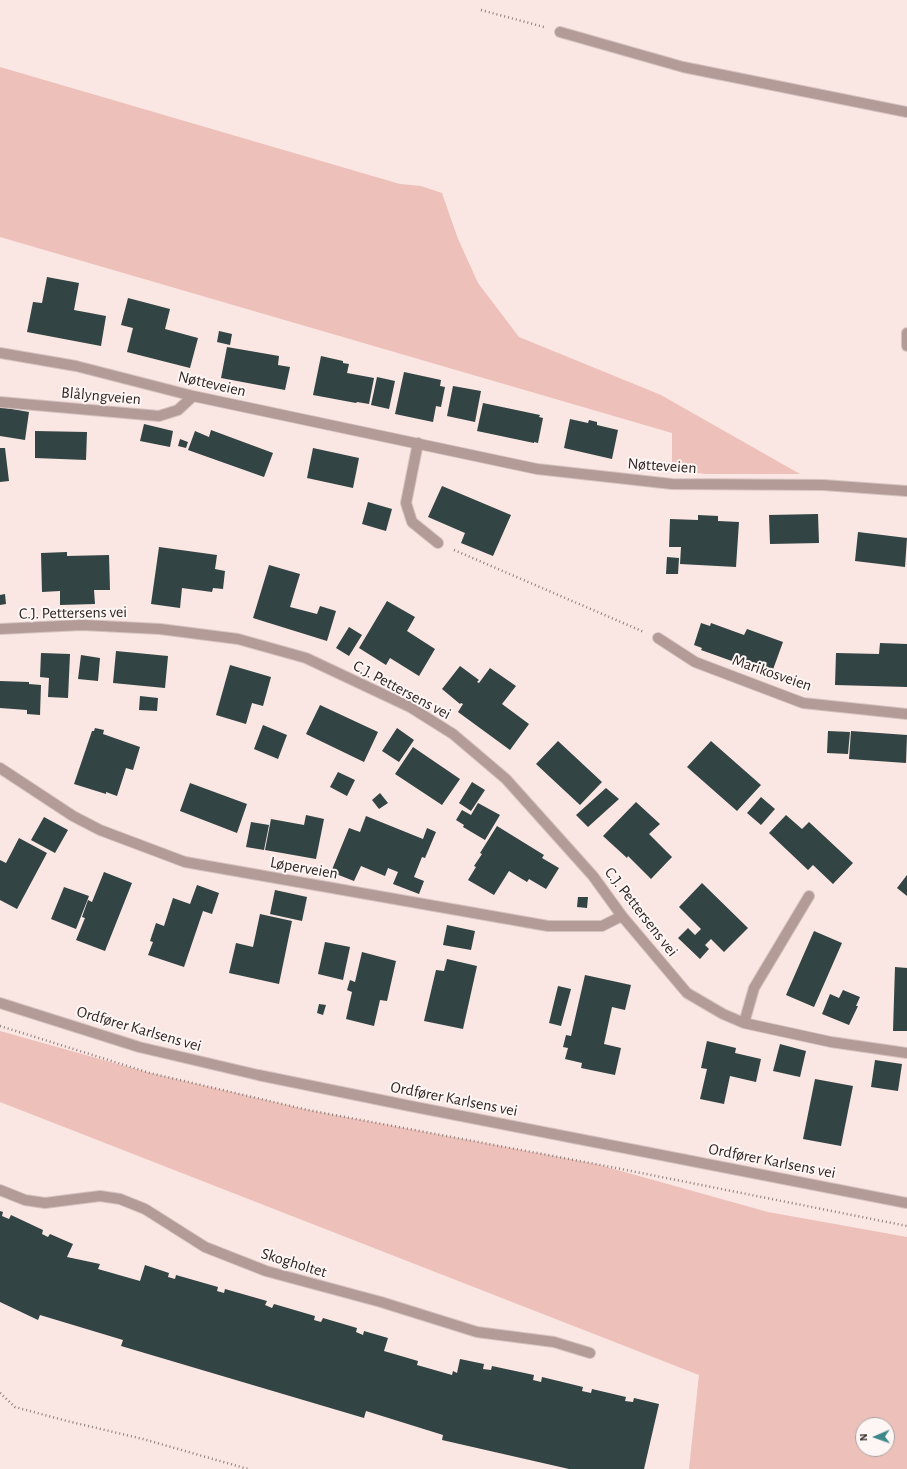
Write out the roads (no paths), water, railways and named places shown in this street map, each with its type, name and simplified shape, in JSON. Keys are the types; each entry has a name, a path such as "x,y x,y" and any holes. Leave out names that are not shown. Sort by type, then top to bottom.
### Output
{"street":[{"path":"560,32 683,67 907,112"},
{"path":"907,333 907,346"},
{"name":"Nøtteveien","path":"0,353 76,366 193,396 537,469 672,484 823,485 907,491"},
{"name":"Blålyngveien","path":"0,402 159,416 178,410 193,396"},
{"path":"418,443 406,503 412,522 438,544"},
{"name":"C.J. Pettersens vei","path":"0,629 82,625 160,629 238,639 306,658 410,707 453,734 506,778 593,876 622,916 687,993 723,1014 744,1023 830,1042 907,1053"},
{"name":"Marikosveien","path":"658,638 695,662 803,703 907,714"},
{"name":"Løperveien","path":"0,768 73,816 100,830 185,862 548,926 602,926 622,916"},
{"path":"744,1023 754,988 809,896"},
{"name":"Ordfører Karlsens vei","path":"0,1003 139,1047 258,1075 907,1203"},
{"name":"Skogholtet","path":"0,1190 25,1200 45,1203 100,1196 120,1199 145,1209 205,1248 266,1271 381,1302 477,1332 554,1342 590,1353"}]}
